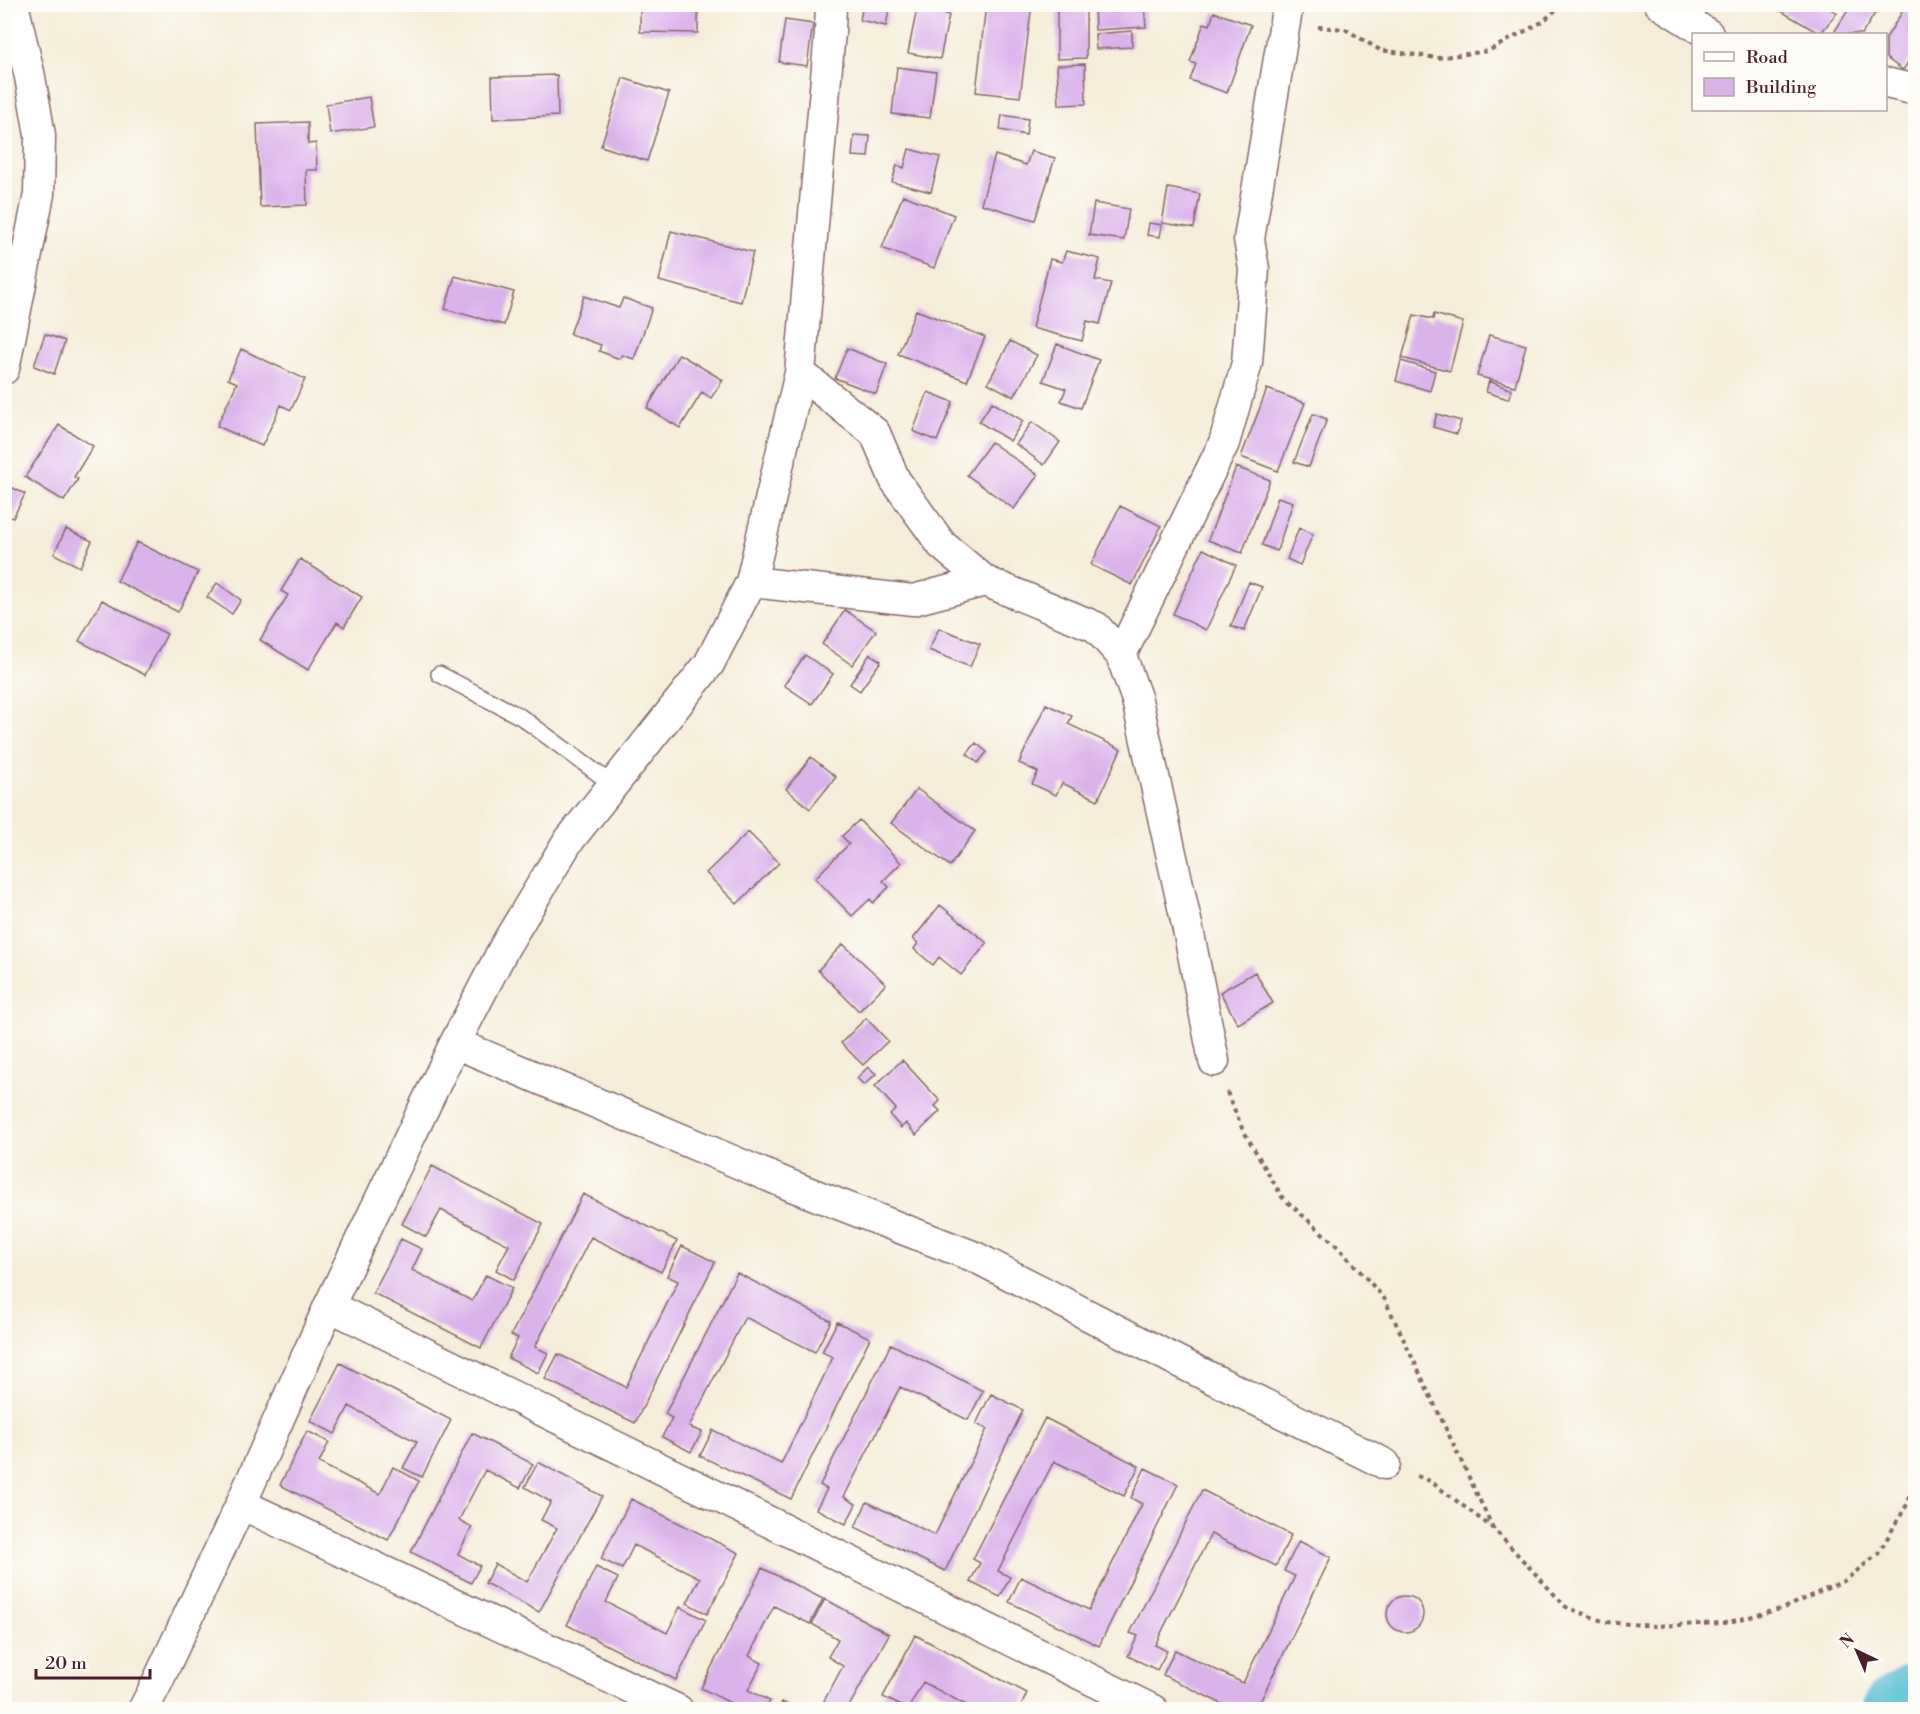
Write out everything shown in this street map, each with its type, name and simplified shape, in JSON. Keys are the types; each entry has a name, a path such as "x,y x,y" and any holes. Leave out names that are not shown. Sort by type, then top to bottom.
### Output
{"street":[{"path":"4,369 39,194 40,135 30,77 13,4"},
{"path":"143,1710 241,1504 329,1306 455,1043 505,946 567,843 709,664 751,582 800,373 831,4"},
{"path":"1660,4 1706,33"},
{"path":"1121,655 1224,443 1247,363 1254,268 1249,239 1287,14"},
{"path":"1887,83 1916,90"},
{"path":"800,373 875,433 895,480 942,545 985,581 1096,627 1121,655 1137,700 1189,934 1214,1061"},
{"path":"751,582 913,600 985,581"},
{"path":"455,1043 792,1186 975,1257 1385,1464"},
{"path":"329,1306 1153,1710"},
{"path":"241,1504 678,1710"}],"lane":[{"path":"439,674 521,717 612,784"}],"path":[{"path":"1287,14 1345,29 1380,50 1437,58 1488,51 1542,22 1563,4"},
{"path":"1214,1061 1242,1128 1282,1197 1339,1248 1384,1298 1494,1529"},
{"path":"1385,1464 1430,1481 1494,1529 1566,1606 1605,1622 1655,1626 1725,1623 1781,1609 1844,1581 1878,1554 1908,1503 1916,1479"}],"building":[{"path":"640,4 698,4 698,33 640,32"},
{"path":"863,4 890,4 886,26 860,20"},
{"path":"986,4 1032,4 1020,97 976,92"},
{"path":"1057,4 1086,4 1086,58 1057,59"},
{"path":"1094,4 1144,4 1146,27 1095,30"},
{"path":"1769,4 1823,4 1837,13 1821,33"},
{"path":"1852,4 1881,4 1863,33 1834,33"},
{"path":"1907,4 1916,4 1916,50 1903,70 1887,59 1887,36"},
{"path":"917,8 949,15 940,59 908,53"},
{"path":"1214,12 1251,25 1227,93 1190,80 1196,64 1190,62 1204,23 1210,25"},
{"path":"785,20 813,24 807,66 779,62"},
{"path":"1132,31 1132,47 1096,49 1095,34"},
{"path":"1085,64 1086,104 1059,105 1057,65"},
{"path":"897,67 936,72 930,118 892,114"},
{"path":"557,75 558,116 493,119 492,77"},
{"path":"623,78 669,93 647,161 601,146"},
{"path":"369,97 374,127 330,134 326,104"},
{"path":"1002,115 1028,119 1026,135 1000,130"},
{"path":"308,122 308,144 316,143 317,170 306,170 307,205 260,207 257,124"},
{"path":"854,135 870,136 868,157 852,156"},
{"path":"909,149 940,157 931,192 892,182 897,165 904,168"},
{"path":"1031,151 1055,158 1035,220 981,204 995,155 1026,165"},
{"path":"1168,188 1200,194 1194,228 1162,223"},
{"path":"903,195 954,215 934,268 882,248"},
{"path":"1094,203 1129,209 1124,240 1089,235"},
{"path":"1149,223 1162,225 1160,237 1147,235"},
{"path":"671,231 753,252 741,302 659,281"},
{"path":"1066,251 1100,259 1095,280 1111,283 1100,324 1087,321 1082,341 1032,328 1050,259 1062,262"},
{"path":"455,276 514,292 504,325 445,309"},
{"path":"584,296 619,308 623,298 652,308 634,359 622,355 620,359 599,351 601,345 570,334"},
{"path":"916,310 985,337 967,381 898,354"},
{"path":"1434,314 1463,322 1450,371 1402,358 1414,315 1433,319"},
{"path":"45,334 65,341 54,374 34,366"},
{"path":"1489,335 1526,345 1515,386 1477,376"},
{"path":"1010,341 1037,355 1014,397 988,383"},
{"path":"1057,344 1099,360 1081,408 1061,401 1066,389 1043,381"},
{"path":"847,348 887,364 876,394 835,378"},
{"path":"241,349 305,379 291,410 281,405 262,446 217,426 237,383 228,379"},
{"path":"679,354 723,380 711,398 702,392 680,428 647,408"},
{"path":"1401,361 1435,371 1430,391 1396,381"},
{"path":"1489,381 1512,390 1508,399 1486,392"},
{"path":"1267,389 1305,403 1278,471 1241,457"},
{"path":"928,392 953,402 937,441 913,431"},
{"path":"992,402 1023,421 1010,441 979,422"},
{"path":"1313,414 1327,419 1309,467 1294,462"},
{"path":"1437,414 1461,421 1457,434 1433,427"},
{"path":"1032,422 1060,442 1044,465 1016,444"},
{"path":"59,425 93,446 74,477 78,479 64,501 25,477"},
{"path":"991,442 1038,475 1014,509 967,475"},
{"path":"1236,467 1270,480 1242,553 1208,540"},
{"path":"9,486 25,494 13,518 4,514 4,495"},
{"path":"1278,497 1293,502 1277,551 1262,545"},
{"path":"1120,506 1161,526 1132,585 1091,565"},
{"path":"1299,528 1313,534 1300,565 1287,559"},
{"path":"66,529 92,541 80,567 54,554"},
{"path":"137,542 198,572 178,612 117,581"},
{"path":"1203,549 1236,565 1206,630 1173,614"},
{"path":"300,559 362,597 344,627 337,622 308,670 260,640 288,595 281,591"},
{"path":"1249,582 1262,587 1244,631 1231,626"},
{"path":"217,583 241,600 232,614 207,597"},
{"path":"102,600 167,634 145,675 79,641"},
{"path":"845,610 876,631 852,665 822,644"},
{"path":"939,628 980,644 970,667 929,650"},
{"path":"870,654 881,661 860,691 850,684"},
{"path":"805,655 833,674 812,704 784,685"},
{"path":"1046,704 1072,716 1068,724 1121,749 1098,800 1062,783 1056,795 1032,784 1038,772 1019,763"},
{"path":"976,743 987,752 978,763 967,754"},
{"path":"811,757 836,777 810,809 786,789"},
{"path":"917,789 975,831 950,866 891,823"},
{"path":"859,820 901,863 883,881 889,887 873,903 870,899 852,916 815,878 849,844 842,836"},
{"path":"748,832 779,863 737,904 706,873"},
{"path":"940,905 987,943 961,975 939,957 933,965 914,949 918,943 913,939"},
{"path":"843,944 886,984 859,1011 818,970"},
{"path":"1255,972 1273,1003 1238,1024 1220,992"},
{"path":"866,1018 888,1041 863,1065 841,1043"},
{"path":"902,1060 940,1101 935,1106 940,1111 916,1135 906,1123 901,1128 890,1115 896,1109 875,1086"},
{"path":"868,1067 876,1074 864,1085 857,1078"},
{"path":"432,1166 543,1224 514,1280 496,1270 509,1245 441,1210 426,1237 402,1224"},
{"path":"583,1194 677,1241 661,1272 591,1237 535,1347 548,1353 538,1373 508,1358 518,1338 511,1335"},
{"path":"401,1239 422,1249 412,1270 472,1301 486,1275 512,1288 481,1348 373,1293"},
{"path":"682,1246 715,1262 635,1423 545,1379 558,1354 626,1387 678,1281 667,1276"},
{"path":"737,1273 831,1321 815,1352 745,1317 689,1427 702,1432 691,1452 662,1437 672,1418 665,1414"},
{"path":"837,1322 870,1338 791,1499 700,1456 713,1430 781,1464 833,1357 822,1352"},
{"path":"891,1344 983,1391 968,1420 900,1387 844,1497 856,1504 846,1524 816,1509 827,1489 820,1485"},
{"path":"340,1363 451,1420 422,1477 403,1468 417,1442 349,1406 335,1434 310,1421"},
{"path":"991,1394 1023,1410 945,1571 855,1527 867,1502 935,1535 987,1429 976,1424"},
{"path":"1045,1418 1139,1466 1124,1496 1054,1461 998,1571 1010,1577 1000,1597 970,1582 980,1563 973,1559"},
{"path":"307,1431 329,1442 319,1463 380,1494 393,1467 419,1481 388,1540 280,1485"},
{"path":"472,1433 533,1464 520,1488 485,1470 459,1520 472,1527 458,1554 480,1566 471,1583 411,1552"},
{"path":"538,1462 602,1496 539,1612 485,1583 495,1564 527,1582 557,1528 541,1520 551,1502 525,1487"},
{"path":"1145,1468 1178,1484 1099,1646 1009,1602 1021,1577 1089,1610 1142,1504 1131,1498"},
{"path":"1202,1490 1291,1535 1276,1566 1211,1534 1155,1645 1167,1651 1157,1670 1128,1656 1138,1636 1130,1633"},
{"path":"631,1499 739,1553 707,1614 687,1603 700,1578 634,1545 622,1569 601,1559"},
{"path":"1299,1541 1331,1557 1256,1710 1234,1710 1163,1675 1175,1650 1243,1683 1295,1576 1284,1571"},
{"path":"596,1567 618,1578 606,1602 667,1633 680,1607 706,1620 676,1680 567,1625"},
{"path":"762,1568 823,1599 810,1624 774,1606 749,1656 762,1663 748,1690 770,1701 765,1710 744,1710 701,1688"},
{"path":"1405,1596 1417,1602 1423,1614 1417,1626 1405,1632 1393,1626 1387,1614 1393,1602"},
{"path":"825,1599 889,1634 847,1710 819,1710 843,1666 828,1657 838,1639 812,1624"},
{"path":"915,1635 1027,1693 1019,1710 975,1710 923,1682 908,1709 883,1697"},
{"path":"782,1702 796,1710 778,1710"}],"waterway":[{"path":"1896,1710 1916,1698"}]}
